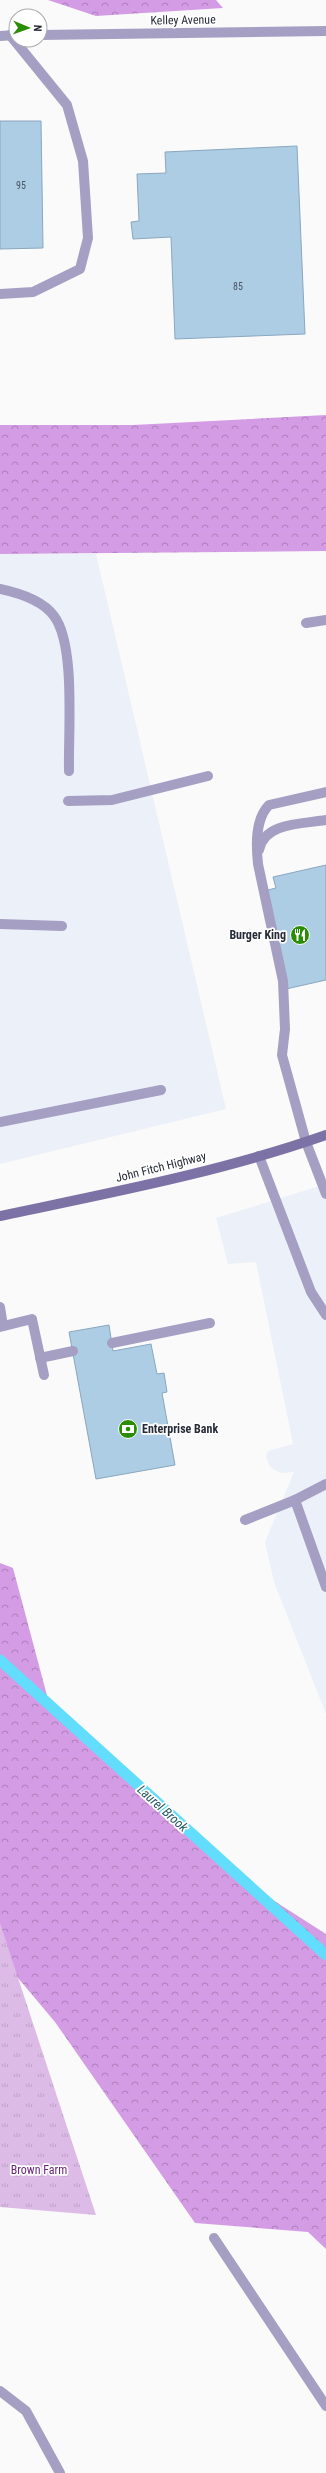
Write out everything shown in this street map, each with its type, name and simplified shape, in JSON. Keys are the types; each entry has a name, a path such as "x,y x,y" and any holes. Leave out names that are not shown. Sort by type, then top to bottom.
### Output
{"main road":[{"name":"John Fitch Highway","path":"0,1216 128,1189 259,1156 326,1135"}],"street":[{"name":"Kelley Avenue","path":"48,35 326,31"},
{"path":"0,294 34,292 80,269 88,238 83,161 66,106 19,48"},
{"path":"0,589 13,592 36,602 54,616 61,629 68,665 69,771"},
{"path":"306,623 326,620"},
{"path":"68,801 112,800 208,776"},
{"path":"326,792 274,803 264,810 257,836 257,860 282,981 285,1029 282,1055 306,1142 326,1194"},
{"path":"257,860 261,841 271,830 326,820"},
{"path":"0,924 62,926"},
{"path":"0,1122 161,1090"},
{"path":"259,1156 311,1292 326,1315"},
{"path":"0,1307 2,1327 32,1318 44,1375"},
{"path":"112,1343 210,1323"},
{"path":"40,1358 73,1351"},
{"path":"245,1520 295,1500 326,1484"},
{"path":"295,1500 326,1587"},
{"path":"214,2238 326,2406"},
{"path":"0,2391 26,2411 60,2473"}],"shaded area":[{"path":"0,554 96,554 226,1109 0,1164"},
{"path":"326,1184 326,1714 274,1582 265,1542 294,1472 281,1473 275,1470 270,1467 266,1457 268,1451 293,1444 256,1262 228,1264 216,1218"}],"green space":[{"path":"48,0 216,0 223,8 96,16"},
{"path":"326,415 326,551 0,554 0,425 133,425"},
{"path":"0,1563 13,1568 49,1703 243,1881 326,1934 326,2249 308,2232 195,2223 55,2022 18,1978 0,1970"},
{"name":"Brown Farm","path":"0,1923 96,2215 0,2207"}],"building":[{"path":"0,121 41,121 43,248 0,249"},
{"path":"297,146 305,334 175,339 171,237 133,239 131,222 139,221 137,174 166,173 165,152"},
{"name":"Burger King","path":"326,865 326,980 286,989 264,891 276,888 273,877"},
{"name":"Enterprise Bank","path":"109,1325 113,1351 151,1344 157,1374 164,1373 167,1392 162,1393 175,1465 96,1479 69,1332"}],"waterway":[{"name":"Laurel Brook","path":"0,1660 326,1955"}],"place":[{"name":"Burger King","path":"300,935"},
{"name":"Enterprise Bank","path":"128,1429"}]}
